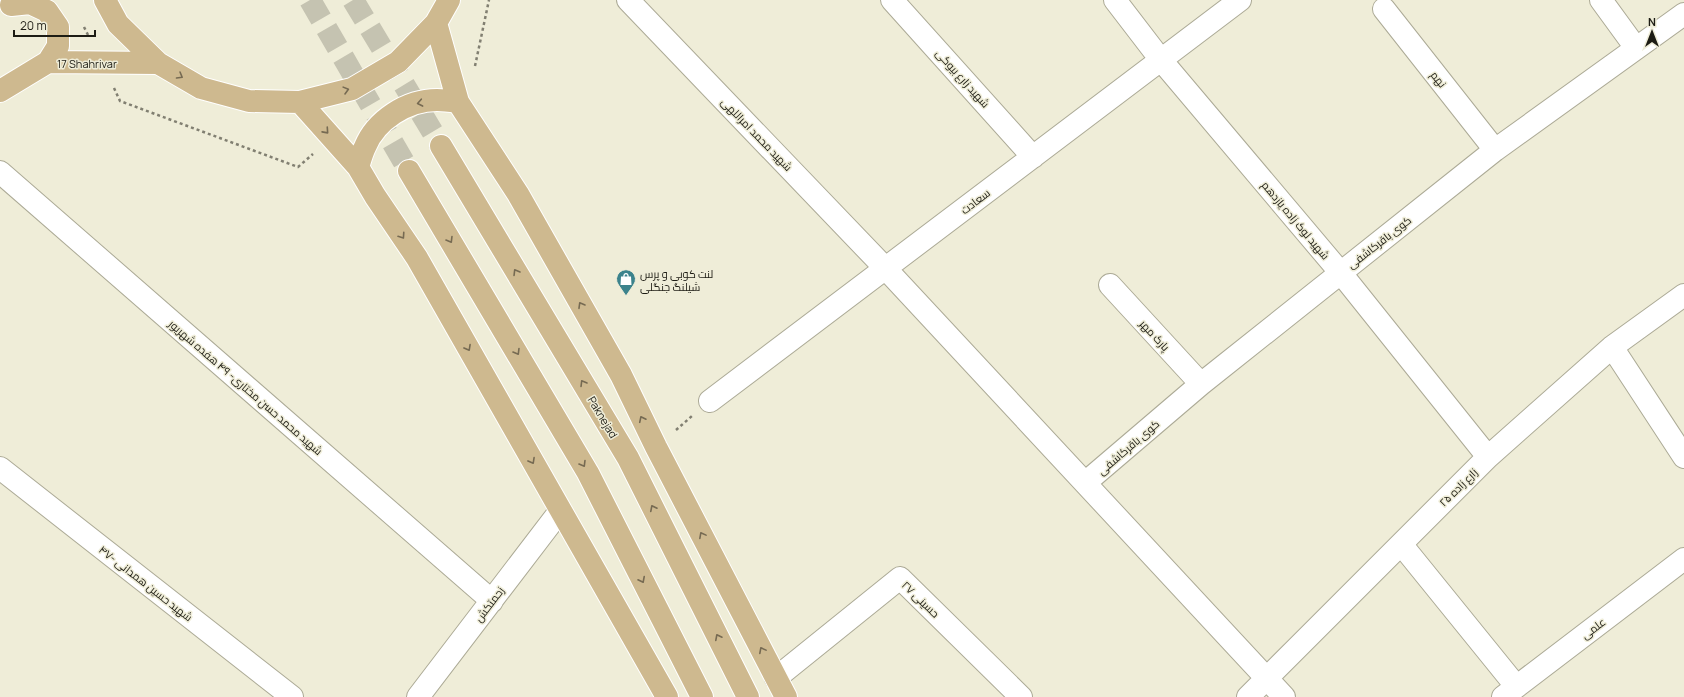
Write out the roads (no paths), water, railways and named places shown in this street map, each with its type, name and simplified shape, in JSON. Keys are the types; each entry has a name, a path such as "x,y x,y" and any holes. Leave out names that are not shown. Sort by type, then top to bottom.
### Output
{"main road":[{"path":"105,0 118,24 158,63 201,88 249,101 300,102 352,89 398,62 436,23 449,0"},
{"path":"9,6 30,3 47,11 58,27 58,46 48,62"},
{"path":"436,23 458,102 522,201 621,375 656,447 786,697"},
{"name":"17 Shahrivar","path":"0,91 48,62 158,63"},
{"path":"358,167 365,146 377,128 394,113 414,103 436,100 458,102"},
{"path":"300,102 358,167 375,196 417,258 667,697"},
{"name":"Paknejad","path":"441,146 628,458 748,697"},
{"path":"409,171 588,473 702,697"}],"street":[{"name":"شهید محمد امراللهی","path":"628,0 886,269 1284,697"},
{"name":"شهید زارع بیوکی","path":"892,0 1033,157"},
{"name":"شهید لوک زاده یازدهم","path":"1115,0 1161,60 1340,272 1488,457"},
{"name":"سعادت","path":"710,401 1240,0"},
{"path":"1601,0 1636,48"},
{"name":"نهم","path":"1384,8 1495,150"},
{"name":"کوی باقرکاشفی","path":"1086,483 1201,384 1495,150 1684,14"},
{"name":"شهید محمد حسن مختاری- ۴۹ هفده شهریور","path":"0,172 492,601"},
{"name":"پارک مهر","path":"1110,285 1201,384"},
{"name":"زارع زاده ۲۵","path":"1248,697 1488,457 1612,347 1684,296"},
{"path":"1612,347 1684,457"},
{"name":"شهید حسین همدانی -۴۷","path":"0,468 292,697"},
{"name":"زحمتکش","path":"418,697 560,511"},
{"path":"1401,544 1509,692"},
{"name":"علمی","path":"1509,692 1684,559"},
{"name":"حسینی ۲۷","path":"776,678 900,578 1021,697"}],"tunnel":[{"path":"310,0 409,171"},
{"path":"353,0 441,146"}],"place":[{"name":"لنت کوبی و پرس شیلنگ‌ جنگلی","path":"626,296"}]}
